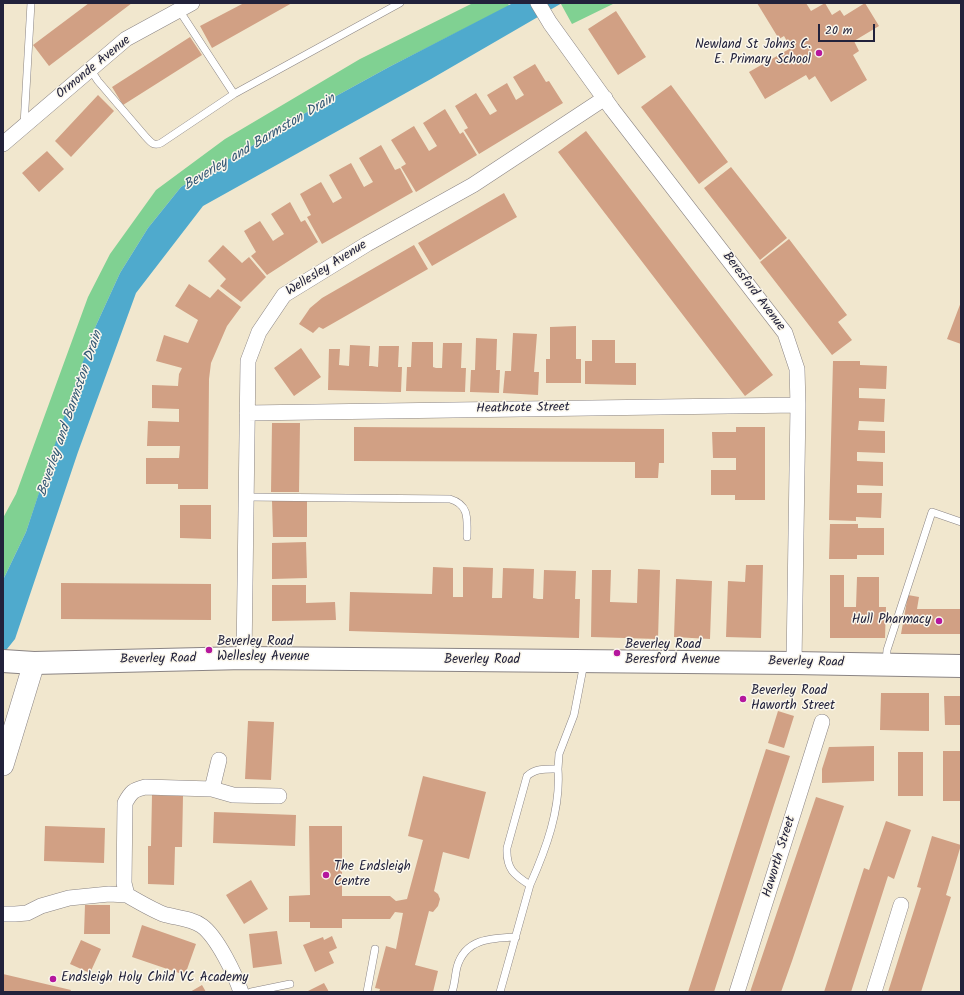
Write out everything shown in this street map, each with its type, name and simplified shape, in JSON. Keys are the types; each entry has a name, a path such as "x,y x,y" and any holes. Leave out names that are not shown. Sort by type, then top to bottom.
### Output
{"main road":[{"name":"Beverley Road","path":"6,661 34,663 244,658 961,666"}],"street":[{"name":"Beresford Avenue","path":"538,3 550,23 605,98 785,333 797,369 798,405 794,663"},
{"name":"Ormonde Avenue","path":"3,144 126,39 186,7"},
{"name":"Wellesley Avenue","path":"244,658 248,361 259,332 284,295 367,244 473,185 605,98"},
{"name":"Heathcote Street","path":"247,413 798,405"},
{"path":"3,765 34,663"},
{"name":"Haworth Street","path":"737,992 822,722"},
{"path":"212,789 219,760"},
{"path":"127,895 124,882 125,803 130,794 136,789 145,787 212,789 233,795 279,796"},
{"path":"3,914 27,913 41,906 69,898 109,894 127,895 159,912 188,920 202,926 212,936 221,950 237,980 241,992"},
{"path":"874,992 902,905"}],"lane":[{"path":"24,126 31,3"},
{"path":"90,69 98,81 145,136 155,145 161,143 234,94 400,3"},
{"path":"186,7 234,94"},
{"path":"246,497 450,498 456,500 465,508 467,516 467,537"},
{"path":"886,665 887,650 932,512 961,522"},
{"path":"500,992 530,886 544,854 553,822 559,782 559,754 574,715 584,661"},
{"path":"530,886 514,874 508,866 506,857 507,848 527,776 533,771 542,769 558,769"},
{"path":"452,992 460,958 471,945 492,938 516,937"},
{"path":"367,992 374,949"},
{"path":"251,992 290,984"}],"green space":[{"path":"473,3 508,3 509,6 389,67 307,112 181,187 148,228 120,273 93,332 26,532 3,580 3,518 16,494 88,297 110,254 156,190 225,139 360,59"},
{"path":"615,3 572,24 561,4"}],"water":[{"name":"Beverley and Barmston Drain","path":"513,3 562,3 431,79 203,206 136,293 78,452 15,639 3,654 3,580 26,532 93,332 120,273 148,228 181,187 210,169 242,152 307,112 389,67"}],"building":[{"path":"89,3 132,3 49,66 33,45"},
{"path":"244,3 292,3 212,48 200,26"},
{"name":"Newland St Johns C. E. Primary School","path":"757,3 806,3 811,11 825,3 832,15 840,10 844,16 865,3 879,26 854,41 859,51 853,55 867,80 831,102 815,76 809,80 806,75 765,99 749,72 791,48 784,36 779,39"},
{"path":"616,11 646,57 618,75 588,29"},
{"path":"190,37 202,55 123,105 112,87"},
{"path":"535,64 546,82 549,81 563,103 479,154 464,130 468,128 455,106 476,93 490,115 497,111 487,95 507,83 516,100 524,95 513,77"},
{"path":"671,85 728,162 699,184 641,107"},
{"path":"98,95 114,111 71,157 55,141"},
{"path":"445,109 460,134 463,132 477,155 416,192 401,167 406,164 391,140 414,126 429,151 437,146 423,123"},
{"path":"586,131 773,375 745,396 558,152"},
{"path":"381,145 395,170 400,168 413,192 322,244 307,217 311,215 300,194 321,182 333,203 342,198 329,175 351,163 364,187 373,182 359,158"},
{"path":"47,151 64,169 39,192 22,173"},
{"path":"731,167 787,238 760,260 704,188"},
{"path":"504,193 517,217 432,266 418,243"},
{"path":"290,202 301,222 305,220 318,242 267,275 251,256 256,252 244,231 260,221 273,241 284,234 271,214"},
{"path":"789,239 847,315 838,322 852,340 832,355 760,262"},
{"path":"223,245 242,263 249,257 266,277 241,302 220,286 226,279 208,261"},
{"path":"414,245 428,269 323,329 319,327 313,333 299,324 310,308 322,298"},
{"path":"189,284 210,298 218,289 241,307 227,326 211,363 209,379 208,489 178,489 178,484 146,484 146,458 179,458 180,446 147,446 148,421 179,422 179,409 152,408 152,385 178,386 179,374 182,368 156,361 164,335 188,343 198,320 175,306"},
{"path":"961,302 961,344 947,339"},
{"path":"576,326 576,359 581,359 581,383 546,383 546,359 550,359 550,327"},
{"path":"513,333 537,334 534,372 539,372 538,395 503,393 505,371 511,371"},
{"path":"476,338 497,339 496,370 500,370 499,393 470,392 471,370 475,370"},
{"path":"592,340 615,340 615,363 636,363 636,385 585,384 585,361 592,361"},
{"path":"412,342 433,342 433,367 436,368 442,368 443,343 462,343 461,368 466,368 465,392 406,391 407,367 411,367"},
{"path":"350,345 370,346 369,366 378,367 379,346 399,346 398,367 402,367 401,392 328,390 329,349 340,349 339,365 349,366"},
{"path":"301,348 321,377 294,396 274,368"},
{"path":"833,361 860,361 860,365 887,366 886,389 859,388 859,398 885,399 884,422 859,421 858,430 885,431 885,453 857,452 857,461 883,462 883,486 857,485 857,493 882,493 881,518 856,517 856,521 829,520"},
{"path":"272,423 300,423 299,492 271,492"},
{"path":"354,427 664,429 664,463 659,463 658,478 635,478 635,462 354,461"},
{"path":"736,427 765,427 765,500 735,500 735,495 711,495 711,470 736,470 736,458 713,458 712,432 736,432"},
{"path":"272,501 307,501 307,537 273,537"},
{"path":"180,505 211,505 211,539 180,538"},
{"path":"830,524 858,524 858,528 884,528 884,555 857,555 857,559 829,559"},
{"path":"306,542 307,578 272,579 272,543"},
{"path":"746,565 763,565 761,638 726,637 728,581 745,582"},
{"path":"433,567 453,568 453,597 463,597 463,567 493,568 492,598 502,598 503,568 534,569 533,598 538,599 543,599 544,570 576,571 575,599 580,599 579,638 349,631 350,592 432,594"},
{"path":"638,569 660,570 658,639 591,637 592,570 611,570 610,602 637,603"},
{"path":"830,575 844,575 844,607 856,607 857,577 879,577 879,607 886,607 885,638 830,638"},
{"path":"676,579 712,581 710,639 674,637"},
{"path":"61,583 211,584 211,620 61,619"},
{"path":"272,585 306,585 306,603 335,602 336,620 272,621"},
{"path":"908,595 919,597 917,609 961,609 961,634 901,634"},
{"path":"881,693 929,693 929,731 880,730"},
{"path":"944,696 961,696 961,725 945,725"},
{"path":"778,711 794,716 784,748 768,743"},
{"path":"248,721 274,722 271,780 245,779"},
{"path":"874,746 874,781 822,783 822,769 829,747"},
{"path":"766,749 790,756 714,992 688,992"},
{"path":"943,751 961,751 961,801 943,801"},
{"path":"898,752 923,752 923,796 898,796"},
{"name":"The Endsleigh Centre","path":"423,776 486,792 469,859 443,852 434,891 438,894 440,899 438,906 433,912 429,911 415,965 438,971 433,992 379,992 380,989 375,988 386,946 396,949 403,913 395,912 390,919 342,919 342,928 310,928 310,922 289,922 289,896 310,895 309,826 342,826 342,896 390,896 396,901 407,899 423,840 408,836"},
{"path":"152,795 183,796 182,847 175,847 174,885 148,884 148,846 151,846"},
{"path":"816,797 844,806 792,961 781,992 750,992"},
{"path":"214,812 296,815 295,846 213,843"},
{"path":"886,821 911,830 894,879 888,876 851,992 824,992 864,868 869,870"},
{"path":"45,826 105,828 104,863 44,861"},
{"path":"932,836 961,845 946,895 951,897 921,992 888,992 921,888 917,887"},
{"path":"251,880 268,909 244,924 226,895"},
{"path":"85,905 110,905 110,934 84,934"},
{"path":"142,925 196,944 185,975 132,957"},
{"path":"277,931 282,964 253,968 249,934"},
{"path":"332,936 337,948 329,952 334,963 315,972 303,945 323,937 324,940"},
{"path":"81,940 101,949 90,973 70,964"},
{"path":"3,974 71,990 70,992 3,992"},
{"path":"324,983 329,992 306,992"},
{"path":"202,985 206,992 190,992"}],"place":[{"name":"Newland St Johns C. E. Primary School","path":"819,53"},
{"name":"Hull Pharmacy","path":"939,621"},
{"name":"Beverley Road Wellesley Avenue","path":"209,650"},
{"name":"Beverley Road Beresford Avenue","path":"617,653"},
{"name":"Beverley Road Haworth Street","path":"743,699"},
{"name":"The Endsleigh Centre","path":"326,875"},
{"name":"Endsleigh Holy Child VC Academy","path":"53,979"}]}
